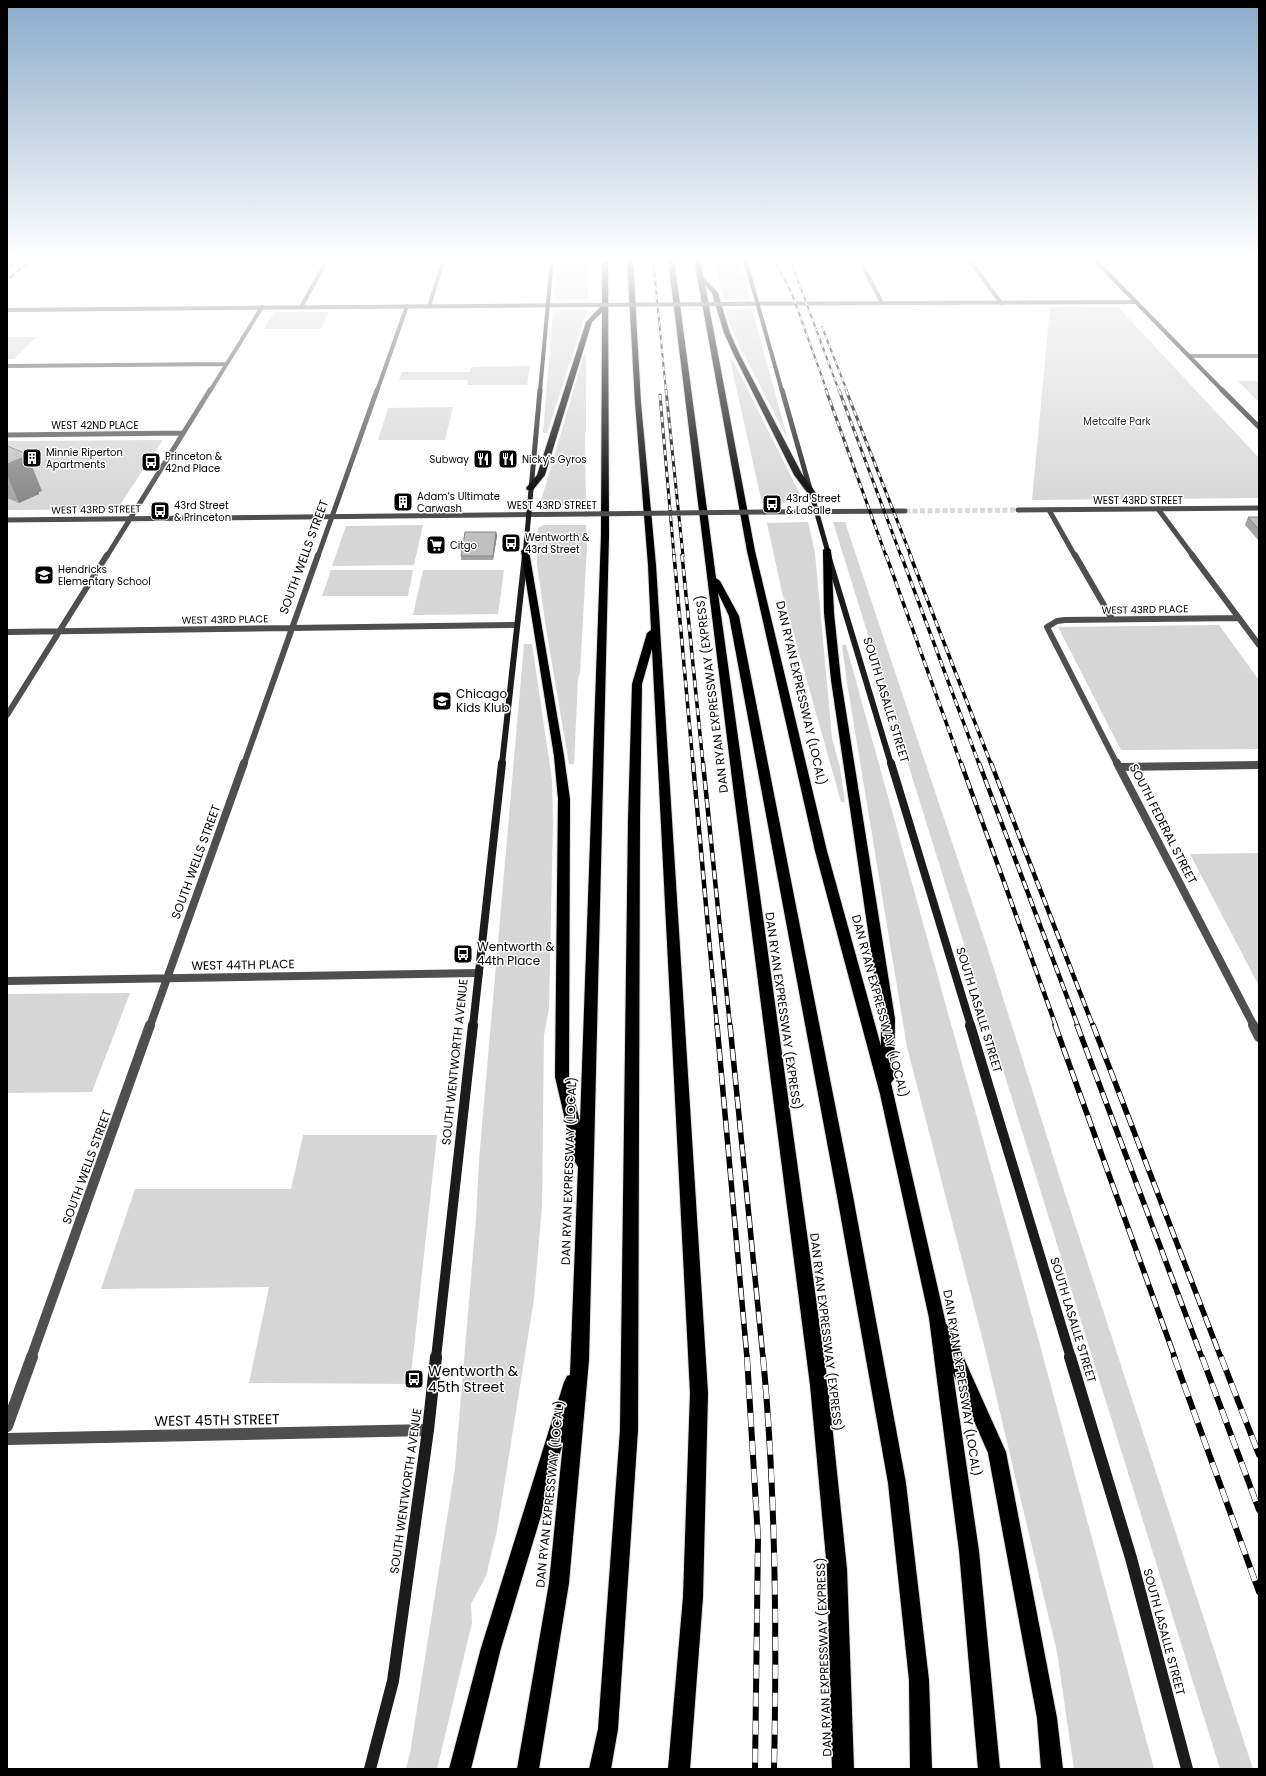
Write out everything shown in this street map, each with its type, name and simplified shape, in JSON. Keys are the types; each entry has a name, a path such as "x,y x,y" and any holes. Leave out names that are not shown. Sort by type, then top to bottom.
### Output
{"highway":[{"path":"530,488 541,475 583,342"},
{"name":"DAN RYAN EXPRESSWAY (LOCAL)","path":"528,1769 559,1583 580,1360 605,536 604,342"},
{"path":"635,342 638,403 652,565 654,624 699,1393 694,1597 679,1769"},
{"name":"DAN RYAN EXPRESSWAY (EXPRESS)","path":"682,342 739,794 819,1385 837,1569 843,1769"},
{"name":"DAN RYAN EXPRESSWAY (LOCAL)","path":"712,342 754,566 821,851 887,1094 937,1318 969,1551 989,1769"},
{"path":"731,342 798,475 812,492"},
{"path":"525,550 559,756 564,798 562,1077 585,1177"},
{"path":"827,550 829,613 836,680 888,1019 887,1094"},
{"path":"712,572 734,616 845,1196 897,1483 919,1680 921,1769"},
{"path":"600,1769 608,1728 629,1430 634,820 637,684 654,624"},
{"path":"937,1318 997,1452 1046,1718 1052,1769"},
{"path":"460,1769 491,1648 580,1360"}],"main road":[{"name":"SOUTH WENTWORTH AVENUE","path":"370,1769 394,1681 428,1430 525,550 544,342"},
{"name":"SOUTH LASALLE STREET","path":"769,342 827,550 1131,1558 1187,1769"},
{"path":"1175,342 1259,427"}],"street":[{"path":"7,715 240,342"},
{"name":"SOUTH WELLS STREET","path":"7,1426 394,342"},
{"path":"1189,356 1259,356"},
{"path":"7,366 226,364"},
{"name":"WEST 42ND PLACE","path":"7,435 183,433"},
{"name":"WEST 43RD STREET","path":"1018,510 1259,508"},
{"path":"1158,509 1259,645"},
{"path":"1049,510 1112,620"},
{"name":"WEST 43RD STREET","path":"7,520 905,511"},
{"name":"WEST 43RD PLACE","path":"1051,624 1065,620 1239,618"},
{"name":"SOUTH FEDERAL STREET","path":"1051,624 1047,627 1048,630 1259,1037"},
{"name":"WEST 43RD PLACE","path":"7,632 516,625"},
{"path":"1119,767 1259,765"},
{"name":"WEST 44TH PLACE","path":"7,981 478,973"},
{"name":"WEST 45TH STREET","path":"7,1439 428,1430"}],"green space":[{"path":"7,342 31,342 14,359 7,359"},
{"path":"550,342 577,342 547,433 543,433"},
{"path":"738,342 761,342 788,440"},
{"name":"Metcalfe Park","path":"1047,342 1151,342 1259,458 1259,498 1032,500"},
{"path":"584,355 586,355 586,504 540,504"},
{"path":"730,360 733,360 800,494 802,500 799,500 799,502 762,503"},
{"path":"530,366 527,385 467,385 468,380 399,380 402,372 470,372 472,367"},
{"path":"1238,381 1259,381 1259,402"},
{"path":"453,407 445,440 378,440 388,408"},
{"path":"163,440 117,509 7,510 7,441"},
{"path":"808,522 815,553 832,738 840,768 845,802 841,802 782,592 767,523"},
{"path":"833,522 845,522 987,947 1066,1197 1253,1769 1220,1769"},
{"path":"423,525 414,565 332,566 346,526"},
{"path":"544,525 586,525 587,547 574,764 569,764 546,628 537,564 538,528"},
{"path":"331,570 413,570 408,596 322,596"},
{"path":"423,570 504,570 498,614 413,615"},
{"path":"1219,625 1259,680 1259,749 1121,750 1058,627"},
{"path":"524,644 532,644 552,780 553,823 549,1008 544,1035 542,1206 534,1299 497,1530 486,1576 471,1604 472,1623 437,1769 406,1769 410,1753 455,1468 476,1218 479,1160"},
{"path":"842,645 846,645 1040,1345 1154,1769 1074,1769 1057,1652 984,1345 907,1047"},
{"path":"1259,853 1259,986 1190,854"},
{"path":"130,993 92,1092 7,1093 7,994"},
{"path":"303,1135 437,1135 410,1384 249,1383 269,1287 101,1289 135,1189 291,1189"}],"building":[{"path":"7,446 27,454 22,456 24,457 7,464"},
{"path":"1248,517 1259,517 1259,530"},
{"name":"Citgo","path":"465,532 496,532 493,556 461,556"}],"tunnel":[{"path":"905,511 1018,510"}],"railway":[{"path":"661,342 666,391"},
{"path":"809,342 827,391"},
{"path":"821,342 839,391"},
{"path":"828,342 847,391"},
{"path":"666,390 683,556"},
{"path":"826,390 886,556"},
{"path":"839,390 901,556"},
{"path":"846,390 911,556"},
{"path":"660,395 674,556"},
{"path":"674,555 693,764"},
{"path":"682,555 703,764"},
{"path":"886,555 961,764"},
{"path":"901,555 979,764"},
{"path":"910,555 991,764"},
{"path":"693,763 717,1026"},
{"path":"703,763 730,1026"},
{"path":"961,763 1056,1026"},
{"path":"979,763 1078,1026"},
{"path":"991,763 1093,1026"},
{"path":"717,1025 747,1358"},
{"path":"730,1025 763,1358"},
{"path":"1055,1025 1175,1358"},
{"path":"1077,1025 1202,1358"},
{"path":"1093,1025 1221,1358"},
{"path":"747,1357 758,1538 755,1769"},
{"path":"763,1357 771,1460 773,1511 775,1615 774,1769"},
{"path":"1174,1357 1259,1592"},
{"path":"1202,1357 1259,1510"},
{"path":"1221,1357 1259,1455"}],"place":[{"name":"Minnie Riperton Apartments","path":"32,458"},
{"name":"Subway","path":"483,459"},
{"name":"Nicky's Gyros","path":"508,459"},
{"name":"Princeton & 42nd Place","path":"151,462"},
{"name":"Adam’s Ultimate Carwash","path":"403,502"},
{"name":"43rd Street & LaSalle","path":"772,504"},
{"name":"43rd Street & Princeton","path":"160,511"},
{"name":"Wentworth & 43rd Street","path":"511,543"},
{"name":"Citgo","path":"436,545"},
{"name":"Hendricks Elementary School","path":"44,575"},
{"name":"Chicago Kids Klub","path":"442,701"},
{"name":"Wentworth & 44th Place","path":"463,954"},
{"name":"Wentworth & 45th Street","path":"414,1379"}]}
